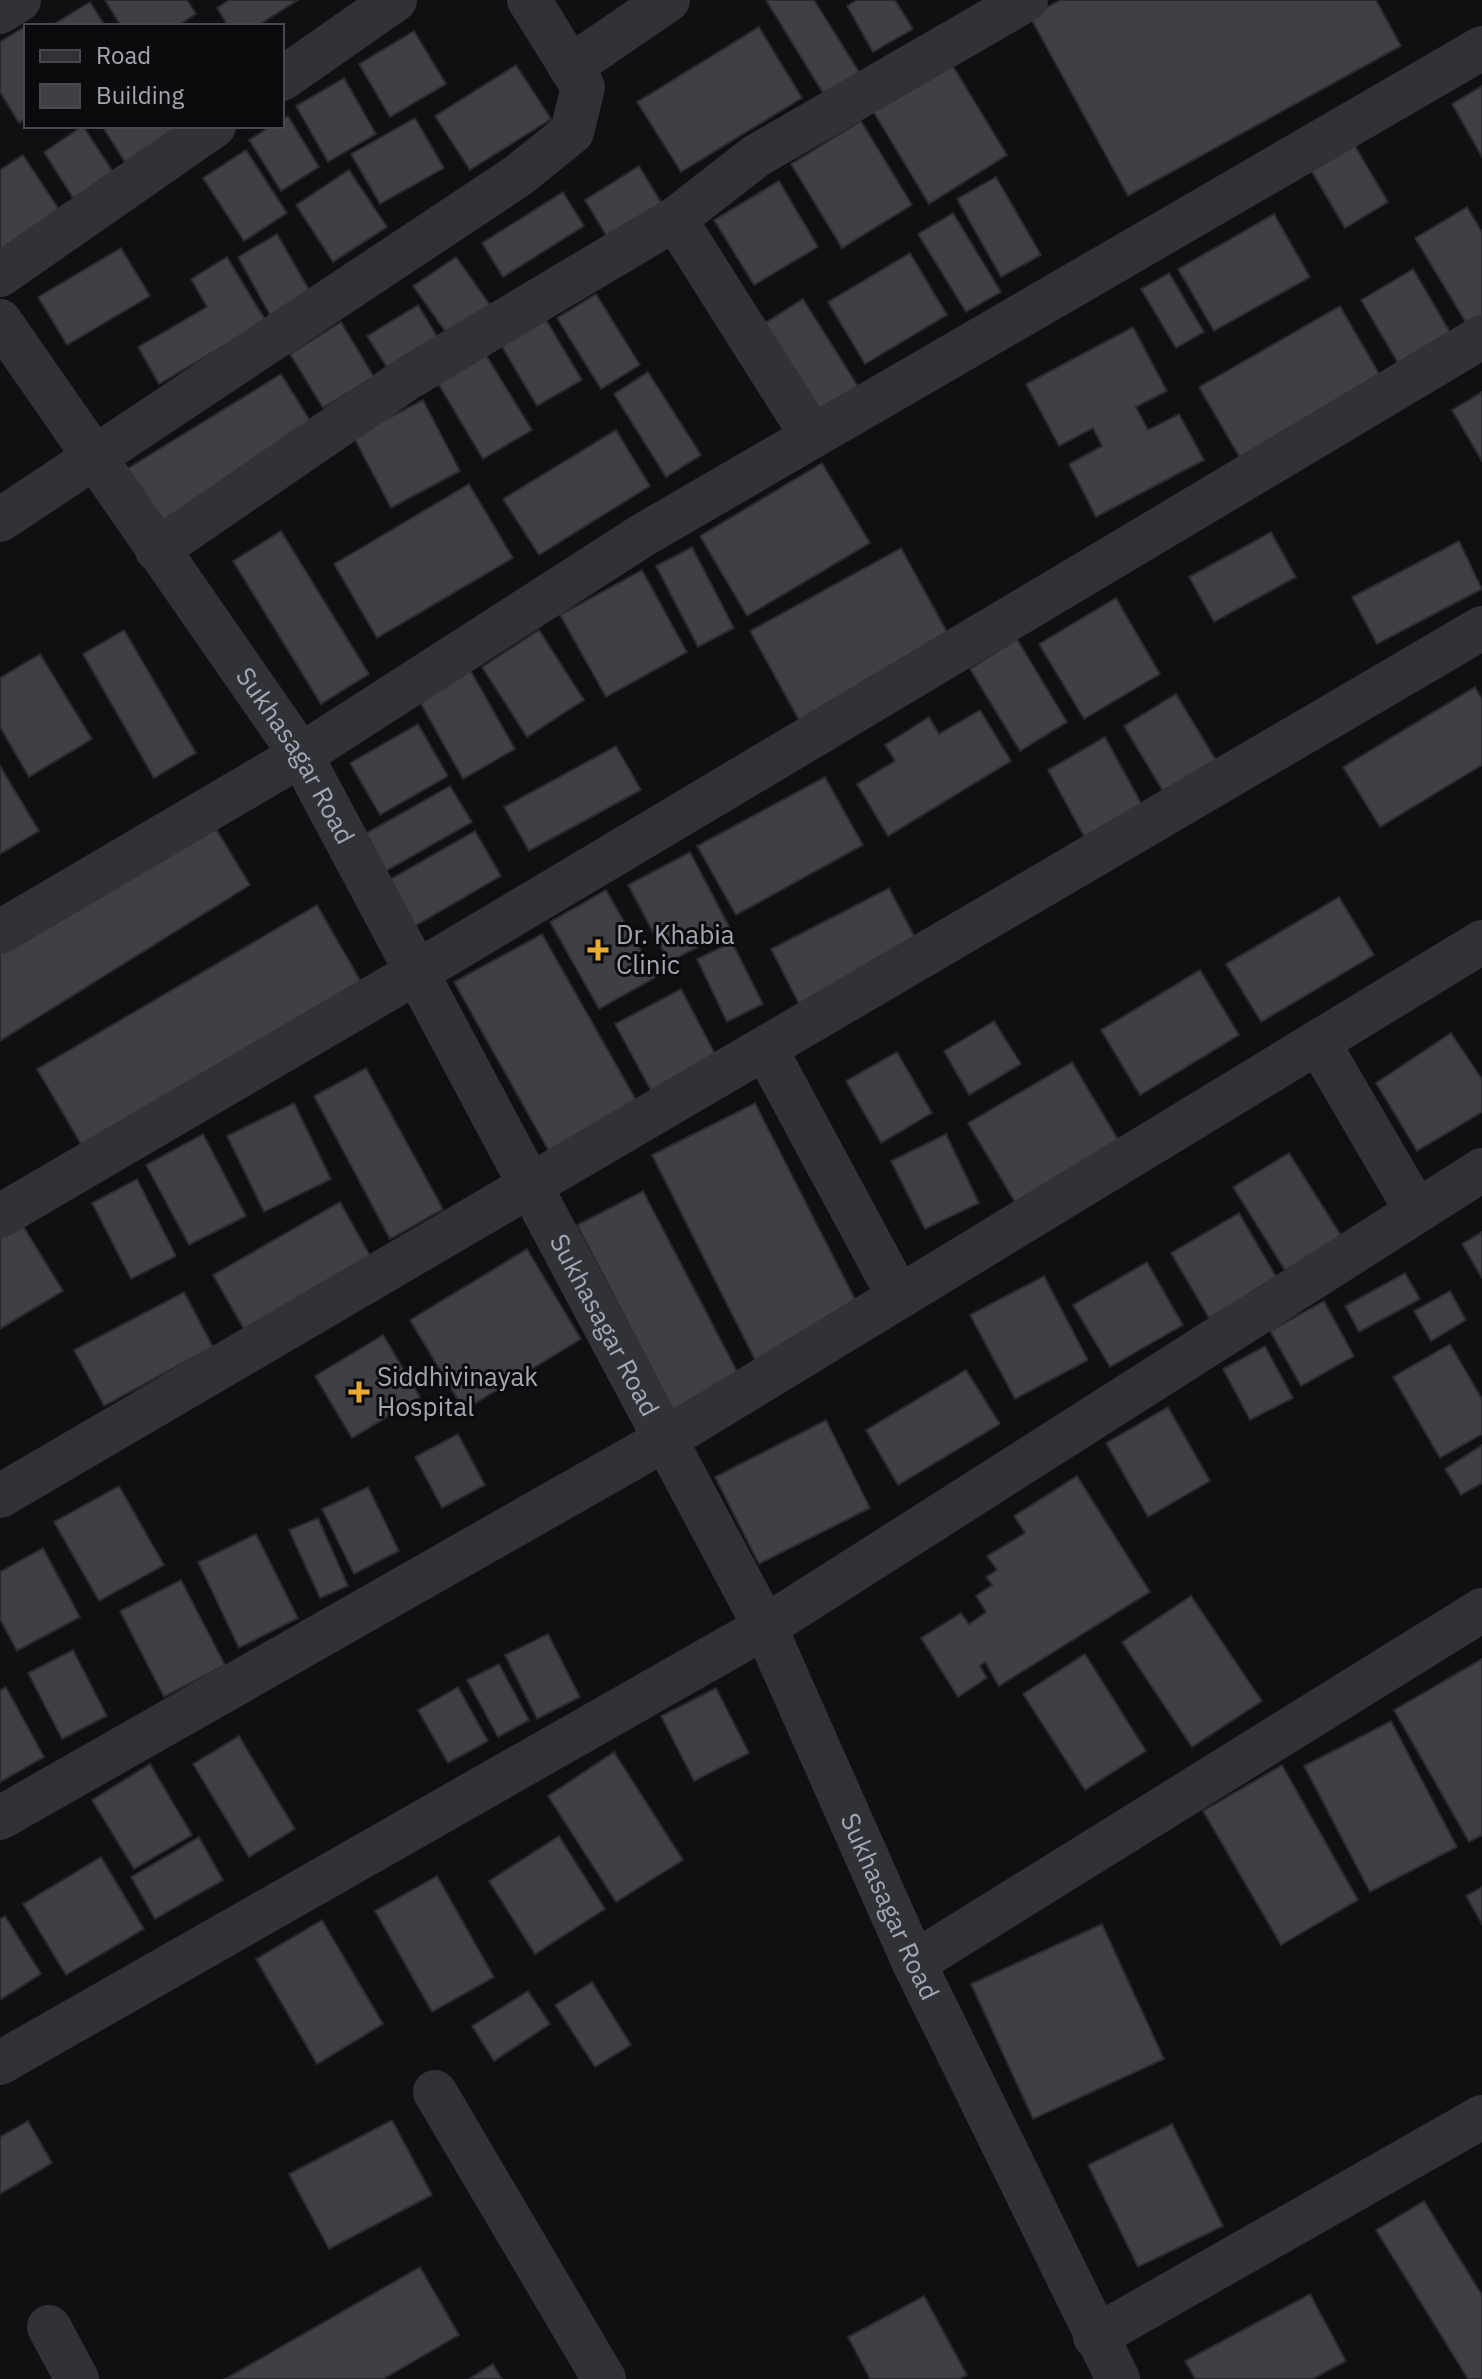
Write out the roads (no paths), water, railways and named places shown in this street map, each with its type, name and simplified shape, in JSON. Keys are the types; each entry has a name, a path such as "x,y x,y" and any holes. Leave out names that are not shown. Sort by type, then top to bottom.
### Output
{"street":[{"path":"0,12 19,0"},
{"path":"284,78 395,0"},
{"path":"0,520 519,175 572,132 583,87 529,0"},
{"path":"570,67 668,0"},
{"path":"157,550 408,378 675,219 756,156 1026,0"},
{"path":"0,932 301,755 643,535 1482,48"},
{"path":"0,275 211,128"},
{"path":"675,219 812,436"},
{"name":"Sukhasagar Road","path":"0,321 301,755 765,1627 914,1963 1118,2379"},
{"path":"0,1216 417,972 1482,337"},
{"path":"0,1496 1482,628"},
{"path":"0,1818 666,1439 1482,942"},
{"path":"1318,1042 1416,1210"},
{"path":"765,1048 899,1297"},
{"path":"0,2063 765,1627 1482,1170"},
{"path":"914,1963 1482,1610"},
{"path":"435,2092 604,2379"},
{"path":"1095,2337 1482,2117"},
{"path":"49,2327 77,2379"}],"place":[{"name":"Dr. Khabia Clinic","path":"598,950"},
{"name":"Siddhivinayak Hospital","path":"359,1392"}]}
